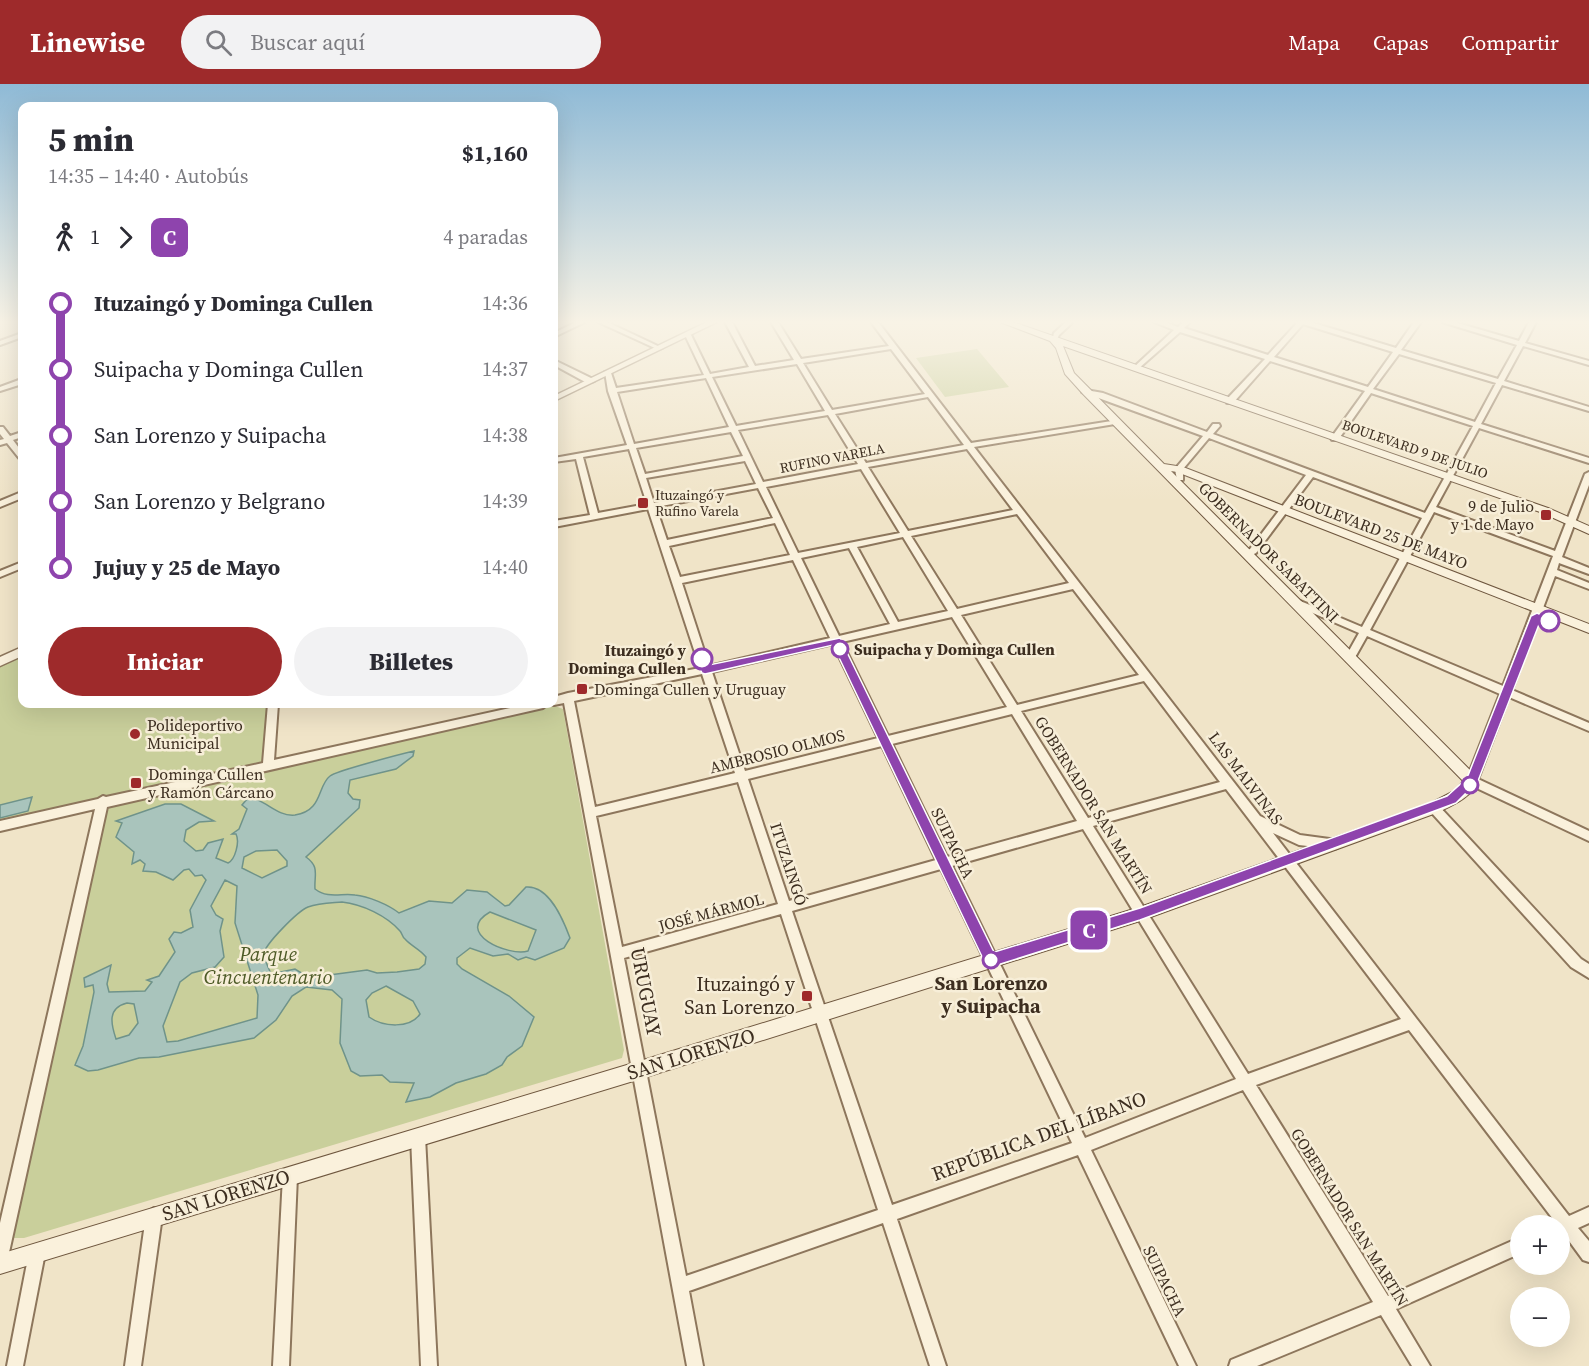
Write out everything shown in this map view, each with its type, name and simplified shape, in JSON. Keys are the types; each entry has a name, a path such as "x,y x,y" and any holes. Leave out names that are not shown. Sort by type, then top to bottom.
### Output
{"main road":[{"path":"1076,382 1115,422"},
{"name":"BOULEVARD 9 DE JULIO","path":"1175,382 1544,510 1572,519 1589,521"},
{"name":"BOULEVARD 25 DE MAYO","path":"1115,422 1161,467 1177,475 1538,613 1589,629"},
{"name":"GOBERNADOR SABATTINI","path":"1177,475 1248,554 1472,781"},
{"name":"BOULEVARD 9 DE JULIO","path":"1572,519 1589,530"},
{"name":"BOULEVARD 25 DE MAYO","path":"1538,613 1589,637"},
{"name":"SAN LORENZO","path":"0,1264 821,1015 1140,914 1434,808 1461,794 1472,781"}],"street":[{"path":"558,397 588,382"},
{"name":"ITUZAINGÓ","path":"609,382 938,1366"},
{"path":"612,391 671,382"},
{"name":"SUIPACHA","path":"711,382 1188,1366"},
{"name":"GOBERNADOR SAN MARTÍN","path":"811,382 1422,1366"},
{"name":"LAS MALVINAS","path":"920,382 1411,1022 1554,1215"},
{"path":"1230,401 1247,382"},
{"path":"1343,382 1589,460"},
{"path":"1335,438 1375,382"},
{"path":"1350,658 1501,382 1589,409"},
{"path":"0,389 18,383"},
{"path":"1086,392 1311,474 1558,557 1589,571"},
{"path":"558,459 929,394"},
{"name":"RUFINO VARELA","path":"558,523 969,446 1115,422"},
{"path":"1177,475 1216,426"},
{"path":"0,429 4,441 18,453"},
{"path":"4,441 18,436"},
{"path":"579,456 595,516"},
{"path":"641,477 747,458"},
{"path":"1248,554 1253,551 1311,474"},
{"path":"1589,474 1508,693 1472,781 1589,836"},
{"path":"0,504 18,497"},
{"path":"676,581 1019,512"},
{"path":"663,544 778,520"},
{"path":"852,545 896,627"},
{"path":"0,574 18,567"},
{"path":"1552,572 1589,586"},
{"path":"558,700 836,641 1076,585"},
{"path":"1295,602 1589,727"},
{"path":"0,662 18,653"},
{"name":"AMBROSIO OLMOS","path":"591,813 1146,676"},
{"name":"URUGUAY","path":"568,697 695,1366"},
{"path":"267,764 273,708"},
{"path":"0,826 267,764 525,708"},
{"name":"JOSÉ MÁRMOL","path":"617,954 1228,784"},
{"path":"0,1257 103,801"},
{"path":"1434,808 1576,963 1589,972"},
{"path":"1253,817 1299,840 1333,844"},
{"name":"REPÚBLICA DEL LÍBANO","path":"680,1286 1081,1146 1245,1082 1411,1022"},
{"path":"418,1137 429,1366"},
{"path":"281,1366 290,1176"},
{"path":"1570,1224 1589,1215"},
{"path":"134,1366 154,1216"},
{"name":"LAS MALVINAS","path":"1570,1234 1589,1254"},
{"path":"1237,1366 1384,1306 1510,1250"},
{"path":"15,1366 37,1253"}],"green space":[{"path":"934,382 1005,382 1009,387 945,397"},
{"name":"Polideportivo Municipal","path":"18,653 18,708 272,708 268,764 0,826 0,662"},
{"name":"Parque Cincuentenario","path":"546,708 563,709 624,1050 622,1058 24,1238 13,1238 12,1234 106,813 110,807"}],"water":[{"path":"414,751 413,756 396,769 350,780 348,793 353,799 360,800 359,808 306,857 315,868 315,889 330,895 366,897 399,913 429,901 452,903 467,890 487,892 505,906 509,905 526,887 542,891 548,897 559,913 570,938 564,948 535,960 526,957 518,960 508,954 493,956 470,948 457,958 457,964 462,969 509,996 534,1017 522,1046 507,1057 502,1065 486,1074 456,1083 430,1097 406,1102 414,1083 390,1082 382,1075 360,1076 351,1071 340,1043 342,999 332,990 306,987 292,996 276,1020 254,1038 159,1057 139,1058 98,1070 88,1071 75,1065 83,1046 94,992 93,985 85,987 84,978 111,965 107,984 109,992 145,991 152,982 147,980 159,976 175,952 169,939 174,932 181,933 193,927 190,910 206,880 202,875 195,876 189,869 184,870 173,880 156,872 143,871 145,864 140,860 132,864 134,852 116,837 122,823 116,821 165,804 181,804 214,821 199,822 186,830 184,841 196,851 203,850 208,843 223,839 216,858 228,863 235,855 237,846 236,834 232,834 239,829 247,809 242,805 248,798 260,801 288,815 304,813 315,804 330,776","holes":["277,850 287,861 287,866 262,878 242,868 244,857 256,851","225,880 237,886 235,923 258,995 257,1018 178,1041 167,1042 163,1026 180,982 192,973 215,967 224,957 220,931 223,919 216,915 211,906","342,902 358,905 388,920 426,957 425,964 419,969 397,972 377,973 367,970 308,977 295,969 271,974 263,955 265,950 282,928 297,915 308,907","490,912 536,930 528,951 519,952 488,942 478,928 480,920","386,986 413,1001 420,1014 416,1019 403,1024 381,1023 369,1017 366,1000 372,993","127,1003 134,1004 138,1023 129,1035 116,1039 112,1022 116,1009"]},
{"path":"32,797 28,811 0,818 0,805"}],"bus line":[{"name":"C","path":"702,659 705,670 836,641 991,960 1140,914 1452,800 1461,794 1472,781 1537,616 1549,621"}],"place":[{"name":"Ituzaingó y Rufino Varela","path":"643,503"},
{"name":"9 de Julio y 1 de Mayo","path":"1546,515"},
{"name":"Suipacha y Dominga Cullen","path":"840,649"},
{"name":"Ituzaingó y Dominga Cullen","path":"702,659"},
{"name":"Dominga Cullen y Uruguay","path":"582,689"},
{"name":"Polideportivo Municipal","path":"135,734"},
{"name":"Dominga Cullen y Ramón Cárcano","path":"136,783"},
{"name":"San Lorenzo y Suipacha","path":"991,960"},
{"name":"Ituzaingó y San Lorenzo","path":"807,996"}]}
